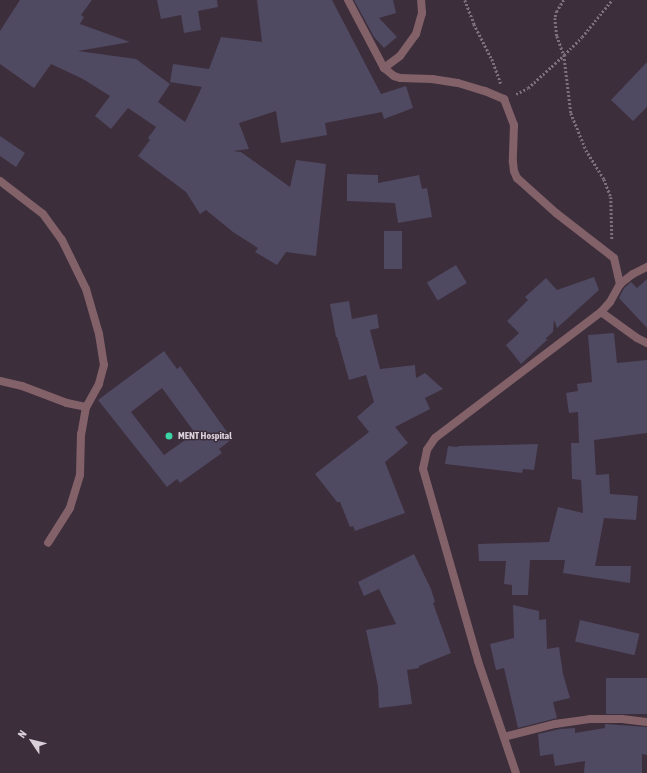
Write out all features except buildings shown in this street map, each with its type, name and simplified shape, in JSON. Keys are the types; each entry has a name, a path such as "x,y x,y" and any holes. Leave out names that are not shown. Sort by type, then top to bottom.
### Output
{"street":[{"path":"348,0 384,68 394,76 400,78 432,79 458,83 485,91 504,99 514,125 513,162 514,171 517,178 556,213 614,258 620,284"},
{"path":"384,68 400,56 416,34 422,14 422,0"},
{"path":"0,181 43,214 62,240 86,288 99,334 104,365 99,384 86,407 81,434 80,475 70,508 48,543"},
{"path":"516,773 478,661 423,469 427,450 434,438 601,312 610,302 620,284 633,274 647,267"},
{"path":"601,312 647,343"},
{"path":"0,381 22,386 67,404 86,407"},
{"path":"504,737 555,724 590,719 622,719 647,722"}],"path":[{"path":"465,0 474,24 499,76 504,99 528,88 582,37 612,0"},
{"path":"564,0 557,11 555,18 557,36 564,55 571,113 586,150 604,178 611,197 610,223 614,258"}],"place":[{"name":"MENT Hospital","path":"169,436"}]}
